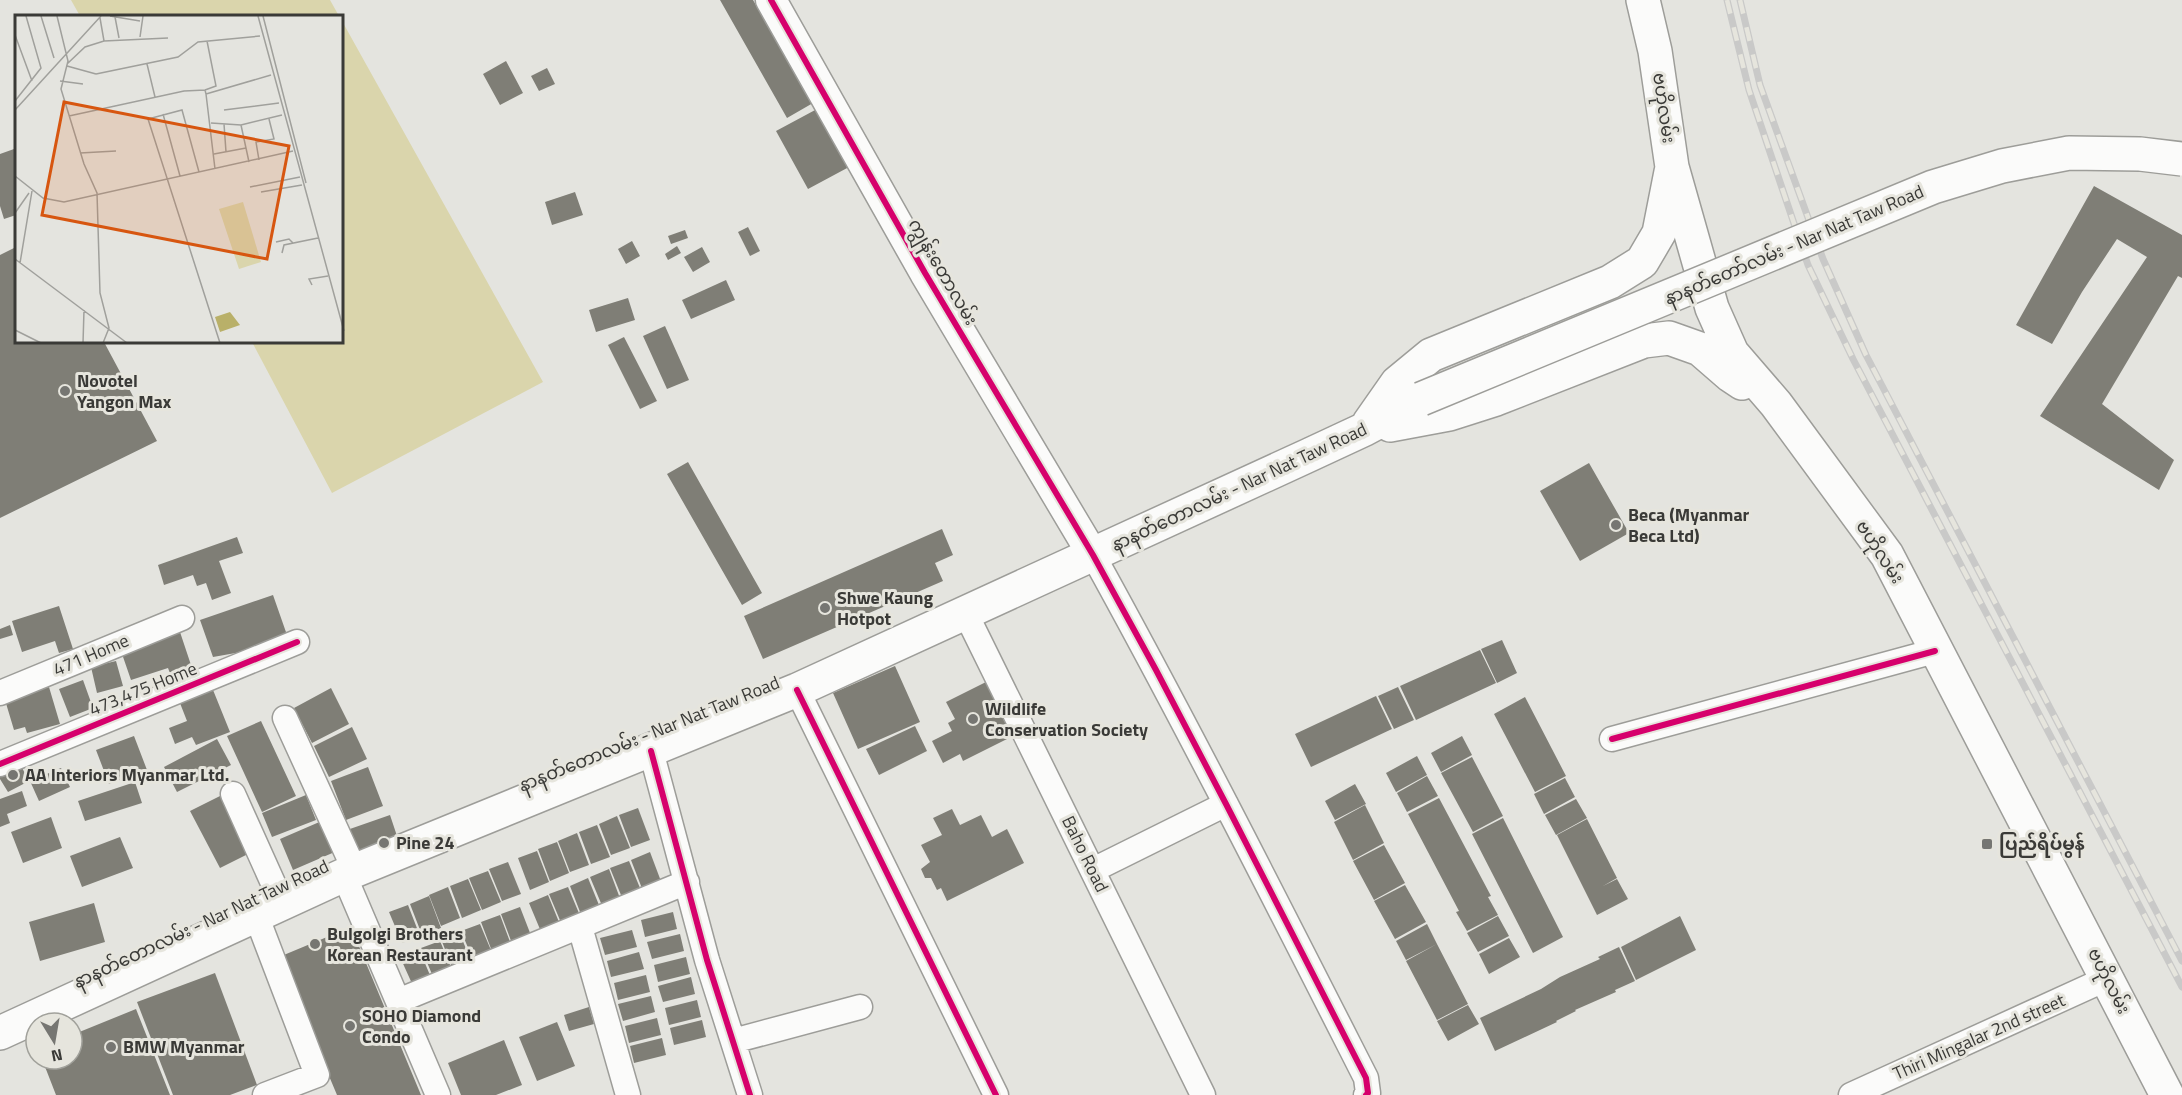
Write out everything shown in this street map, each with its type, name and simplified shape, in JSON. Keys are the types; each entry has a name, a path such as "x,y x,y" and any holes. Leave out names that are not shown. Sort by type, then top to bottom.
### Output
{"main road":[{"name":"ဗဟိုလမ်း","path":"1643,0 1655,51 1672,166 1712,308 1732,353 1776,404 1887,555 2167,1095"},
{"name":"နာနတ်တော်လမ်း - Nar Nat Taw Road","path":"1421,399 1933,187 2002,166 2069,153 2140,154 2182,159"},
{"path":"1365,429 1397,383 1431,355 1610,282 1642,262 1659,233 1672,166"},
{"path":"1365,429 1449,414 1496,399 1644,341 1669,338 1700,349 1730,375 1776,404"},
{"name":"နာနတ်တောလမ်း - Nar Nat Taw Road","path":"0,1033 349,873 797,690 1365,429 1421,399"}],"street":[{"name":"ကျွန်းတောလမ်း","path":"771,0 925,273 1093,555"},
{"path":"1093,555 1226,804 1366,1078 1368,1093 1365,1095"},
{"name":"Baho Road","path":"966,614 1203,1095"},
{"name":"471 Home","path":"0,693 182,618"},
{"name":"473,475 Home","path":"0,764 297,642"},
{"path":"1612,739 1935,651"},
{"path":"797,690 996,1095"},
{"path":"285,718 438,1095"},
{"path":"651,751 707,960 750,1095"},
{"path":"233,794 269,909 316,1075 266,1095"},
{"path":"1093,870 1226,804"},
{"path":"398,1001 687,882"},
{"path":"580,927 628,1095"},
{"name":"Thiri Mingalar 2nd street","path":"1851,1095 2108,978"},
{"path":"733,1041 860,1007"}],"shaded area":[{"path":"71,0 330,0 338,15 79,15"},
{"path":"344,25 543,382 332,493 253,344 344,344"}],"building":[{"path":"720,0 753,0 813,103 787,118"},
{"path":"506,61 523,93 500,105 483,74"},
{"path":"547,68 555,84 539,91 531,76"},
{"path":"817,109 849,167 808,189 776,131"},
{"path":"14,149 15,153 15,215 4,219 0,206 0,154"},
{"path":"2094,186 2182,235 2182,278 2178,276 2102,404 2174,460 2159,490 2040,416 2147,257 2117,239 2082,292 2052,344 2016,325"},
{"path":"575,192 583,215 552,225 545,202"},
{"path":"748,227 760,251 750,256 738,232"},
{"path":"685,230 688,238 671,244 668,236"},
{"path":"632,241 640,256 626,264 618,249"},
{"path":"677,246 681,253 668,260 665,254"},
{"path":"702,247 710,262 693,272 684,257"},
{"name":"Novotel Yangon Max","path":"15,248 15,344 105,344 157,441 0,518 0,255"},
{"path":"726,280 735,300 691,319 682,300"},
{"path":"628,298 635,320 596,332 589,310"},
{"path":"665,326 689,380 667,389 643,336"},
{"path":"624,337 657,401 640,409 608,345"},
{"path":"688,462 762,593 742,605 667,474"},
{"path":"1589,463 1629,533 1580,561 1540,491"},
{"path":"942,529 953,555 935,563 943,581 763,659 744,616"},
{"path":"237,537 243,553 219,561 231,593 212,600 206,583 197,586 193,575 164,585 158,565"},
{"path":"273,595 287,635 247,651 213,657 200,620"},
{"path":"59,606 73,649 59,653 55,641 22,652 12,621"},
{"path":"10,625 13,635 0,639 0,629"},
{"path":"180,632 195,677 174,684 168,668 131,680 121,651"},
{"path":"1502,640 1517,673 1497,683 1481,649"},
{"path":"1480,650 1496,683 1416,720 1400,686"},
{"path":"116,661 123,686 97,693 91,667"},
{"path":"895,666 920,722 858,749 833,693"},
{"path":"83,680 93,708 70,717 59,689"},
{"path":"986,682 1013,736 963,761 960,754 943,763 932,741 952,731 948,723 955,719 946,702"},
{"path":"211,685 230,732 196,745 192,737 175,744 169,728 187,721 178,698"},
{"path":"49,687 60,724 27,733 25,727 14,730 5,700"},
{"path":"1398,687 1414,720 1394,729 1378,696"},
{"path":"331,688 349,724 312,743 294,708"},
{"path":"1376,696 1392,729 1311,767 1295,734"},
{"path":"1525,697 1566,776 1535,792 1494,714"},
{"path":"261,721 296,796 262,812 227,736"},
{"path":"915,726 927,751 879,775 866,749"},
{"path":"352,727 367,759 329,777 314,746"},
{"path":"134,736 147,770 109,784 96,750"},
{"path":"1462,736 1472,755 1441,772 1431,753"},
{"path":"217,739 231,765 177,792 164,767"},
{"path":"1417,756 1427,775 1396,792 1386,773"},
{"path":"1472,757 1503,816 1473,832 1441,773"},
{"name":"AA Interiors Myanmar Ltd.","path":"19,762 29,781 8,792 0,779 0,772"},
{"path":"368,767 383,806 346,820 331,781"},
{"path":"61,768 70,787 39,801 30,781"},
{"path":"1427,776 1438,796 1407,812 1397,793"},
{"path":"1565,778 1575,797 1544,814 1534,794"},
{"path":"135,782 142,803 85,821 78,801"},
{"path":"1355,784 1366,804 1335,820 1325,801"},
{"path":"22,791 27,806 7,814 10,823 0,827 0,799"},
{"path":"306,795 316,820 272,837 262,813"},
{"path":"220,796 250,853 220,868 190,811"},
{"path":"1439,798 1491,896 1488,897 1498,915 1467,931 1456,912 1459,911 1408,814"},
{"path":"1576,799 1587,818 1556,835 1545,815"},
{"path":"1365,805 1384,843 1353,860 1334,822"},
{"path":"638,808 650,840 631,847 619,815"},
{"path":"952,809 960,825 981,815 992,837 1007,829 1024,863 947,901 941,888 937,890 931,878 925,878 921,869 930,862 921,845 942,835 933,818"},
{"path":"390,815 399,842 357,856 347,830"},
{"path":"617,816 630,848 611,855 599,824"},
{"path":"51,817 62,848 23,863 11,832"},
{"path":"1503,818 1563,937 1533,953 1472,834"},
{"path":"1587,819 1617,878 1603,886 1617,879 1628,899 1597,915 1557,835"},
{"path":"324,820 337,851 293,870 280,839"},
{"path":"597,825 610,857 591,864 579,832"},
{"path":"577,833 589,865 570,872 558,841"},
{"path":"120,837 133,868 82,887 70,856"},
{"path":"557,842 569,873 550,881 538,849"},
{"path":"1384,845 1405,883 1374,900 1353,861"},
{"path":"537,851 549,882 530,890 518,858"},
{"path":"650,852 662,884 643,891 631,860"},
{"path":"629,861 642,893 623,900 610,868"},
{"path":"508,862 521,894 502,901 489,869"},
{"path":"609,869 621,901 603,908 590,877"},
{"path":"488,871 501,902 482,910 469,878"},
{"path":"588,878 601,910 582,917 570,886"},
{"path":"468,879 481,910 462,918 450,886"},
{"path":"1405,885 1426,922 1395,939 1374,901"},
{"path":"448,887 460,918 441,926 429,895"},
{"path":"568,887 581,918 562,925 549,894"},
{"path":"548,895 561,927 542,934 529,903"},
{"path":"429,896 441,928 422,935 410,904"},
{"path":"94,903 105,942 40,961 29,922"},
{"path":"408,905 420,936 402,943 389,912"},
{"path":"520,907 532,938 513,946 501,914"},
{"path":"673,912 677,929 645,937 641,920"},
{"path":"500,915 512,947 493,954 481,922"},
{"path":"1498,916 1509,936 1478,952 1467,933"},
{"path":"1680,916 1696,950 1636,980 1621,947"},
{"path":"480,924 493,955 474,962 461,931"},
{"path":"1427,924 1437,944 1406,960 1396,941"},
{"name":"SOHO Diamond Condo","path":"351,927 421,1095 337,1095 279,957"},
{"path":"632,930 637,947 605,955 600,938"},
{"path":"459,932 472,963 453,970 441,939"},
{"path":"680,934 684,951 652,959 647,942"},
{"path":"1509,938 1520,957 1489,974 1479,954"},
{"path":"440,941 453,972 434,979 421,948"},
{"path":"1437,944 1468,1004 1437,1020 1406,961"},
{"path":"1619,947 1635,981 1495,1051 1480,1018 1600,959 1598,957"},
{"path":"419,949 432,980 414,988 400,957"},
{"path":"639,952 644,969 611,977 607,961"},
{"path":"686,957 690,974 658,982 654,965"},
{"path":"215,973 257,1085 230,1095 173,1095 137,1002"},
{"path":"646,975 650,992 618,1000 614,983"},
{"path":"691,977 695,994 663,1002 658,986"},
{"path":"651,996 655,1012 623,1021 618,1004"},
{"path":"697,1000 701,1017 669,1025 665,1008"},
{"path":"1468,1005 1479,1024 1448,1041 1437,1021"},
{"path":"589,1007 594,1024 569,1031 564,1015"},
{"name":"BMW Myanmar","path":"136,1009 170,1095 56,1095 47,1071 84,1071 84,1030"},
{"path":"657,1018 661,1035 629,1043 625,1026"},
{"path":"702,1020 706,1037 674,1045 670,1028"},
{"path":"557,1022 575,1066 537,1081 519,1037"},
{"path":"662,1038 666,1055 634,1063 630,1046"},
{"path":"504,1040 522,1085 496,1095 461,1095 448,1063"}],"railway":[{"path":"1727,0 1749,90 1808,265 1853,359 2182,987"},
{"path":"1740,0 1760,85 1823,259 1866,355 2182,961"}],"cycle path":[{"path":"771,0 925,273 1093,555 1156,670 1366,1078 1368,1093 1366,1095"},
{"path":"0,764 297,642"},
{"path":"1612,739 1935,651"},
{"path":"797,690 996,1095"},
{"path":"651,751 707,960 750,1095"}],"place":[{"name":"Novotel Yangon Max","path":"65,391"},
{"name":"Beca (Myanmar Beca Ltd)","path":"1616,525"},
{"name":"Shwe Kaung Hotpot","path":"825,608"},
{"name":"Wildlife Conservation Society","path":"973,719"},
{"name":"AA Interiors Myanmar Ltd.","path":"13,775"},
{"name":"Pine 24","path":"384,843"},
{"name":"ပြည်ရိပ်မွန်","path":"1987,844"},
{"name":"Bulgolgi Brothers Korean Restaurant","path":"315,944"},
{"name":"SOHO Diamond Condo","path":"350,1026"},
{"name":"BMW Myanmar","path":"111,1047"}]}
